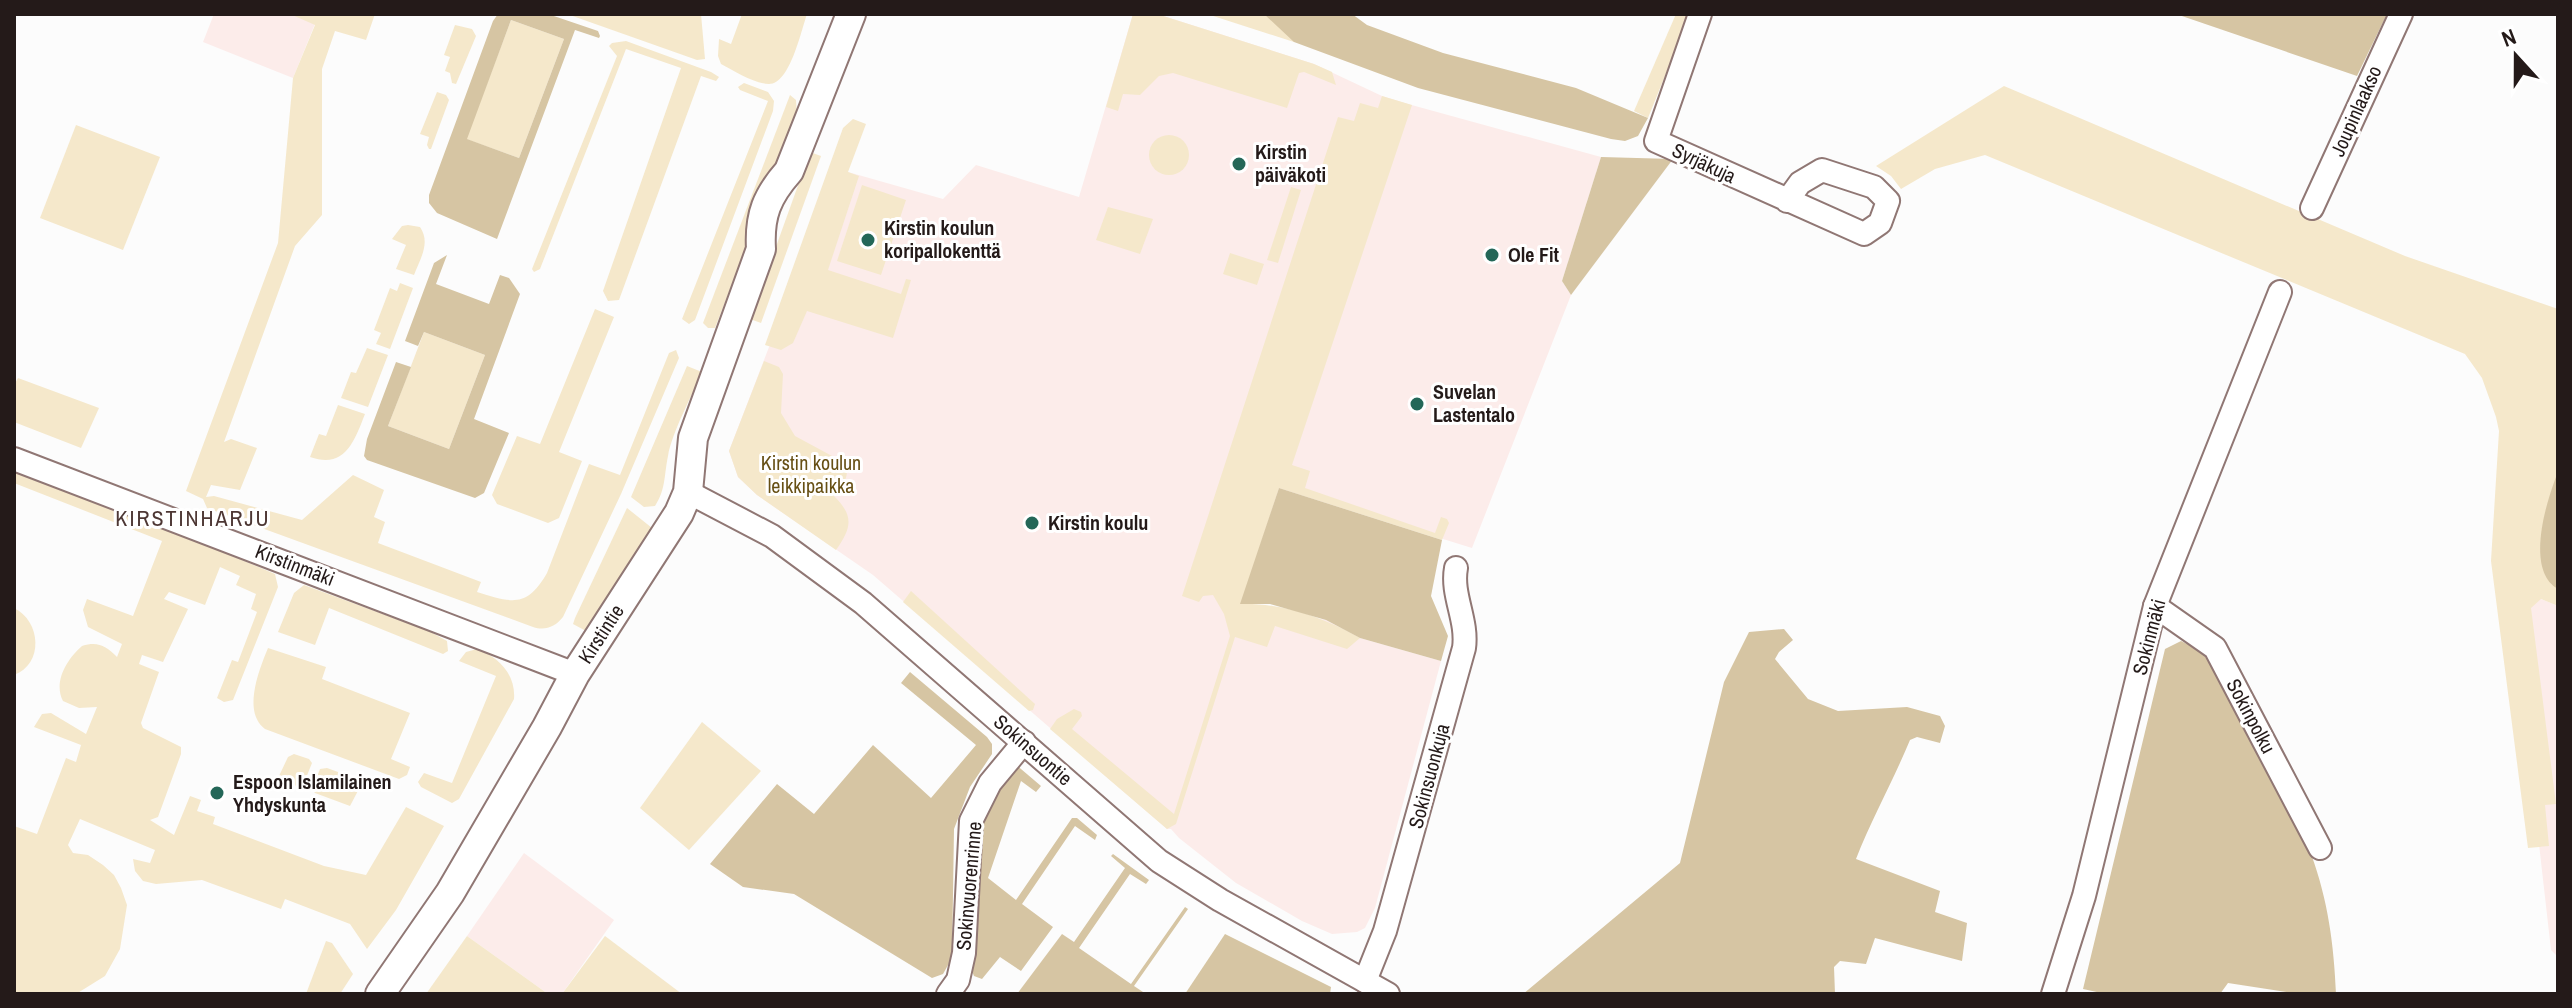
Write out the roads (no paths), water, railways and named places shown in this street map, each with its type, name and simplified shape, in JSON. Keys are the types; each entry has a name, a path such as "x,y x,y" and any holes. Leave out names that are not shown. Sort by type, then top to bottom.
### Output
{"street":[{"name":"Kirstintie","path":"380,994 450,893 575,674 679,513 688,492 693,438 761,249 777,234 790,198 789,171 851,14"},
{"name":"Syrjäkuja","path":"1700,14 1656,141 1787,201"},
{"name":"Joupinlaakso","path":"2312,208 2401,14"},
{"name":"Sokinmäki","path":"2053,994 2084,896 2155,606 2280,292"},
{"name":"Kirstinmäki","path":"14,459 575,674"},
{"name":"Sokinsuontie","path":"688,492 772,536 863,603 1167,866 1220,900 1388,994"},
{"name":"Sokinsuonkuja","path":"1365,981 1385,931 1464,648 1466,631 1454,580 1456,568"},
{"name":"Sokinpolku","path":"2155,606 2215,648 2320,848"},
{"name":"Sokinvuorenrinne","path":"948,994 958,980 964,953 971,821 990,783 1024,742"}],"place":[{"name":"Kirstin päiväkoti","path":"1239,164"},
{"name":"Kirstin koulun koripallokenttä","path":"868,240"},
{"name":"Ole Fit","path":"1492,255"},
{"name":"Suvelan Lastentalo","path":"1417,404"},
{"name":"Kirstin koulu","path":"1032,523"},
{"name":"Espoon Islamilainen Yhdyskunta","path":"217,793"}],"district":[{"name":"KIRSTINHARJU","path":"193,518"}],"park label":[{"name":"Kirstin koulun leikkipaikka","path":"811,474"}]}
